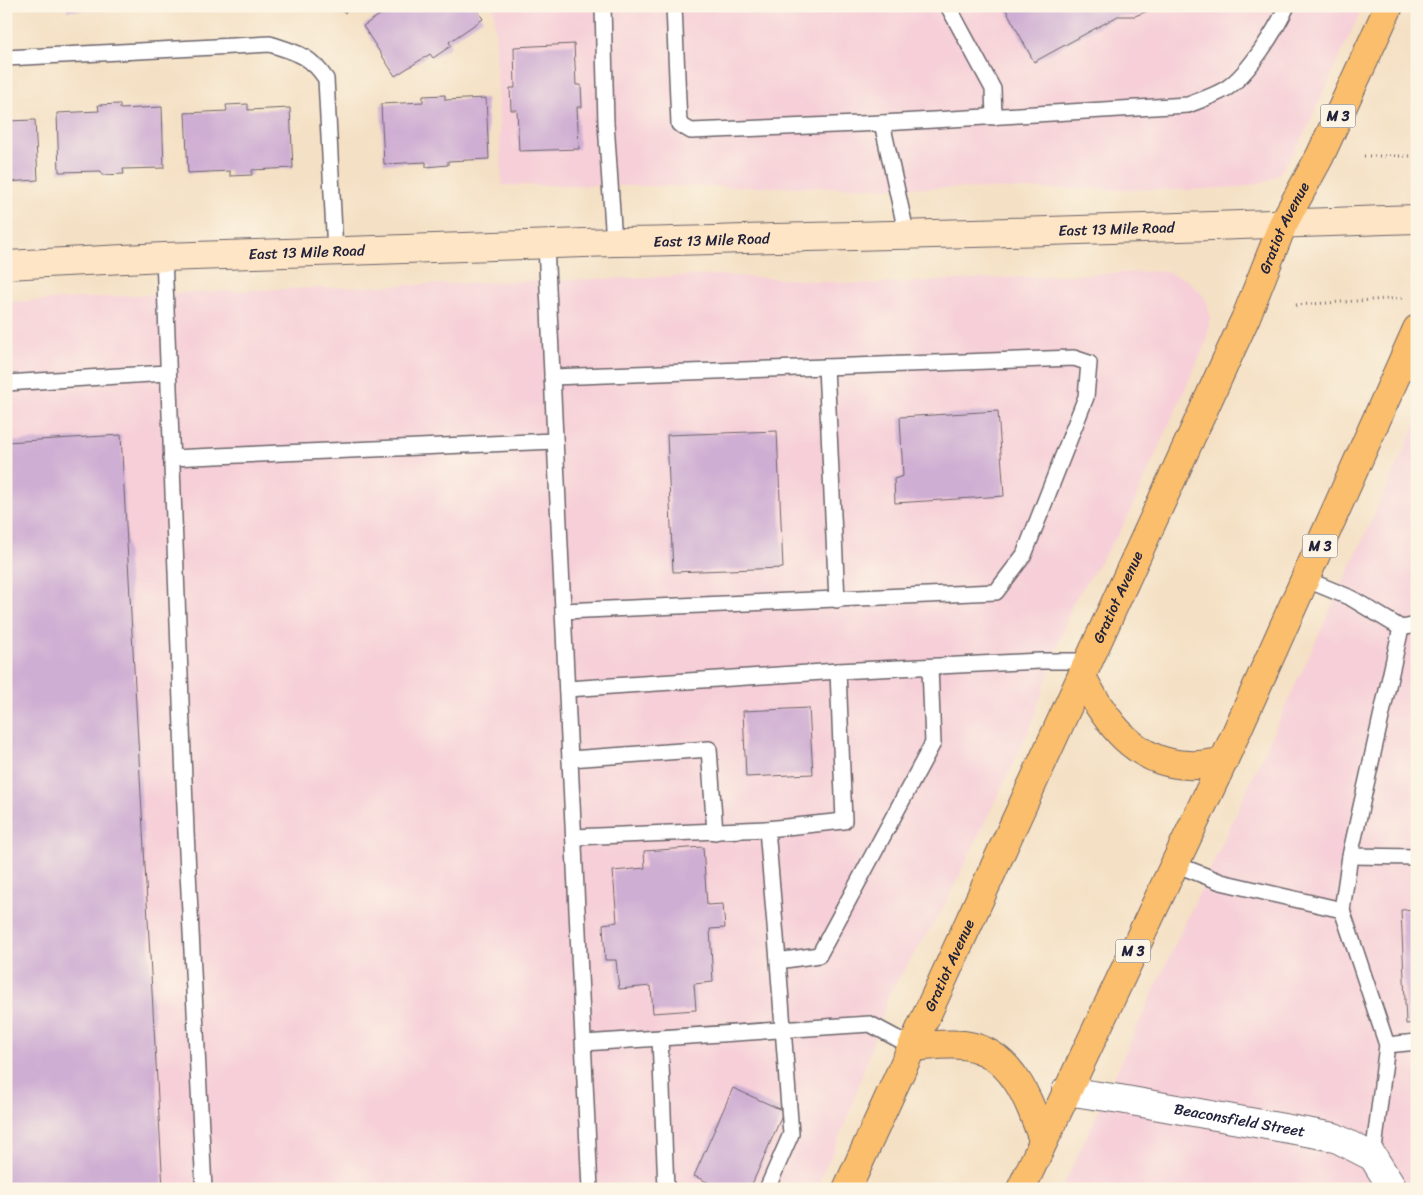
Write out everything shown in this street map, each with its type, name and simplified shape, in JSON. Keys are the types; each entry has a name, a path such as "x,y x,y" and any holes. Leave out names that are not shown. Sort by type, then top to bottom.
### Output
{"main road":[{"name":"Gratiot Avenue","path":"847,1189 1246,317 1283,224 1320,156 1389,6"},
{"name":"East 13 Mile Road","path":"6,265 164,257 546,244 614,242 685,243 807,237 907,236 1417,219"},
{"name":"M 3","path":"1021,1189 1042,1140 1223,762 1417,329"},
{"path":"1085,669 1099,709 1119,734 1143,753 1164,762 1189,766 1223,762"},
{"path":"913,1047 964,1045 986,1051 1002,1062 1018,1081 1030,1102 1042,1140"}],"street":[{"name":"Beaconsfield Street","path":"1066,1091 1308,1131 1334,1137 1373,1157"},
{"path":"1373,1157 1393,1189"}],"lane":[{"path":"603,6 606,124 614,242"},
{"path":"674,6 679,124 691,131 882,123 1188,106 1228,87 1258,55 1279,24 1287,6"},
{"path":"948,6 993,90 994,117"},
{"path":"6,58 270,44 303,54 316,64 326,79 334,252"},
{"path":"882,123 907,236"},
{"path":"546,244 590,1189"},
{"path":"164,257 186,832 204,1189"},
{"path":"552,377 1074,358 1089,363 1086,397 1024,555 996,592 563,611"},
{"path":"826,367 837,600"},
{"path":"6,383 167,374"},
{"path":"171,458 555,441"},
{"path":"1305,579 1351,598 1401,628 1417,626"},
{"path":"1373,1157 1387,1045 1342,910 1350,856 1401,628"},
{"path":"778,961 819,955 933,743 930,667"},
{"path":"567,689 838,671 930,667 1085,669"},
{"path":"574,837 767,829 844,821 838,671"},
{"path":"570,759 709,749 715,832"},
{"path":"767,829 791,1134 767,1189"},
{"path":"1350,856 1417,857"},
{"path":"1175,864 1221,882 1342,910"},
{"path":"584,1043 870,1024 913,1047"},
{"path":"660,1038 666,1189"},
{"path":"1387,1045 1417,1042"}],"path":[{"path":"1364,156 1417,156"},
{"path":"1296,305 1402,298"}],"shaded area":[{"path":"494,6 1363,6 1302,139 1280,173 1268,181 1241,187 1188,190 502,185"},
{"path":"1163,271 1186,279 1202,294 1207,303 1210,317 1206,342 1130,512 1119,533 1072,604 1031,726 959,876 940,914 890,992 847,1121 816,1189 6,1189 6,302 225,291 719,275 862,284"},
{"path":"1417,422 1417,1189 1062,1189 1375,513"}],"building":[{"path":"67,6 127,6 127,8 67,11"},
{"path":"331,6 348,6 345,13"},
{"path":"393,6 475,6 483,19 449,42 451,46 433,58 430,54 395,76 363,26"},
{"path":"1004,6 1160,6 1135,16 1118,16 1034,62"},
{"path":"574,44 576,85 581,85 582,107 577,107 579,149 519,151 517,110 511,110 510,88 515,88 514,47"},
{"path":"445,95 445,100 486,98 489,159 448,161 448,165 426,167 426,162 384,164 381,104 423,102 423,96"},
{"path":"120,104 120,109 162,107 164,168 123,169 124,174 102,175 101,171 59,172 57,113 99,111 98,105"},
{"path":"248,104 248,110 290,108 293,168 252,170 252,175 230,176 230,171 188,173 185,113 227,111 226,105"},
{"path":"35,120 38,180 6,182 6,121"},
{"path":"998,411 1004,496 895,503 894,479 903,476 900,417"},
{"path":"777,431 783,568 673,572 667,435"},
{"path":"121,435 163,1189 6,1189 6,442"},
{"path":"809,708 813,774 746,777 743,711"},
{"path":"703,847 707,905 723,904 725,928 710,929 713,982 694,984 696,1010 653,1013 651,986 619,989 616,960 605,960 603,924 617,922 613,871 645,868 644,851"},
{"path":"1417,909 1417,1023 1406,1024 1401,910"},
{"path":"733,1088 784,1111 750,1189 723,1189 694,1176"}]}
